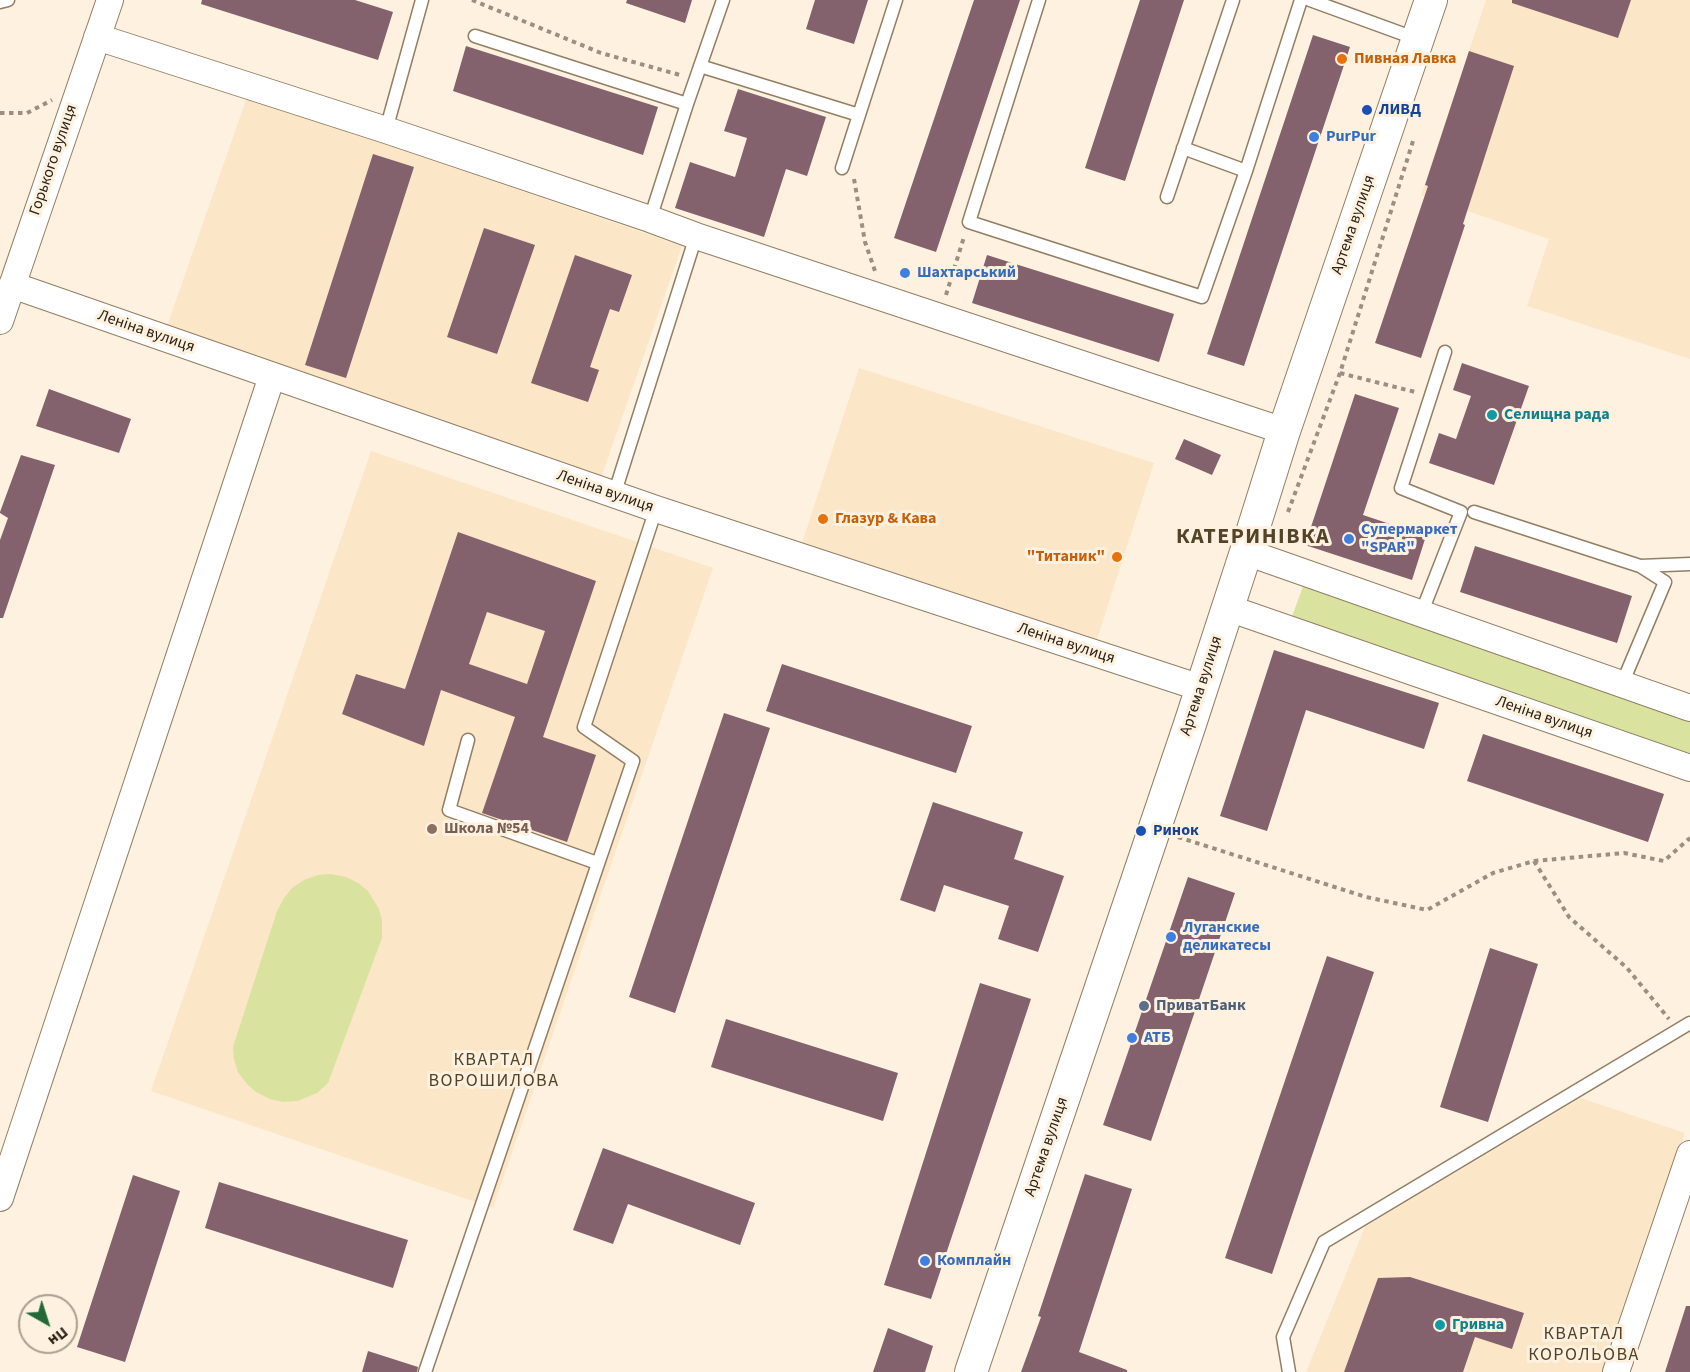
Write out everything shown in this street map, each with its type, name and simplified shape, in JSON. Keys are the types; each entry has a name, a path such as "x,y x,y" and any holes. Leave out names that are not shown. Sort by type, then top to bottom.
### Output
{"street":[{"name":"Горького вулиця","path":"0,321 110,0"},
{"name":"Артема вулиця","path":"971,1372 1228,608 1284,431 1431,0"},
{"path":"97,37 386,130 696,236 1284,431"},
{"name":"Леніна вулиця","path":"12,285 614,495 1201,688"},
{"path":"0,1198 272,376"},
{"path":"1246,552 1690,708"},
{"name":"Леніна вулиця","path":"1228,608 1690,768"},
{"path":"1616,1372 1690,1154"}],"lane":[{"path":"0,2 8,0"},
{"path":"386,130 422,0"},
{"path":"650,219 723,0"},
{"path":"842,168 896,0"},
{"path":"1039,0 969,222 1202,297 1246,171 1301,0"},
{"path":"1167,197 1233,0"},
{"path":"1310,0 1418,39"},
{"path":"475,36 687,104"},
{"path":"700,66 859,115"},
{"path":"1183,148 1246,171"},
{"path":"614,495 696,236"},
{"path":"1421,614 1461,512 1401,488 1445,352"},
{"path":"425,1372 633,761 584,727 656,509"},
{"path":"1474,512 1640,566 1665,582 1622,684"},
{"path":"1640,566 1690,564"},
{"path":"468,740 449,810 597,863"},
{"path":"1289,1372 1283,1337 1324,1242 1690,1023"}],"path":[{"path":"472,0 601,53 695,80"},
{"path":"0,113 27,113 58,97"},
{"path":"1287,516 1340,373 1415,136"},
{"path":"848,149 865,242 885,297"},
{"path":"939,316 969,222"},
{"path":"1340,373 1431,396"},
{"path":"1154,828 1366,897 1427,910 1493,873 1534,861 1624,853 1664,861 1690,838"},
{"path":"1534,861 1569,917 1627,968 1678,1030"}],"shaded area":[{"path":"1486,0 1690,0 1690,359 1527,306 1549,239 1421,195"},
{"path":"247,97 682,246 601,478 166,329"},
{"path":"859,368 1154,463 1097,639 802,543"},
{"name":"Школа №54","path":"371,451 713,568 493,1208 151,1091"},
{"path":"1581,1098 1685,1133 1603,1372 1306,1372 1365,1227"}],"green space":[{"path":"1304,584 1690,716 1690,755 1291,619"},
{"path":"331,874 346,877 368,891 379,909 382,920 382,938 328,1083 317,1093 298,1101 283,1102 270,1099 256,1092 238,1072 233,1047 277,911 284,898 292,888 304,880 318,875"}],"building":[{"path":"202,0 355,0 393,12 378,60 201,4"},
{"path":"627,0 692,0 685,23 626,3"},
{"path":"815,0 868,0 854,44 806,29"},
{"path":"974,0 1020,0 936,252 894,238"},
{"path":"1140,0 1184,0 1125,181 1085,168"},
{"path":"1512,0 1631,0 1618,38 1512,3"},
{"path":"1313,35 1350,47 1244,366 1207,354"},
{"path":"466,46 658,107 643,155 453,91"},
{"path":"1469,51 1514,66 1421,358 1375,343 1428,186 1425,185"},
{"path":"738,89 826,117 807,176 786,169 764,237 675,208 690,162 735,177 747,138 724,131"},
{"path":"373,154 414,167 346,378 305,365"},
{"path":"484,228 535,245 497,354 447,337"},
{"path":"575,255 632,275 619,312 610,309 590,367 599,370 588,402 531,383"},
{"path":"987,255 1174,314 1159,362 972,303"},
{"name":"Селищна рада","path":"1462,363 1529,386 1494,485 1429,463 1439,433 1456,439 1471,396 1453,390"},
{"path":"49,389 131,419 119,453 36,426"},
{"path":"1355,394 1399,408 1363,515 1426,536 1412,580 1305,545"},
{"path":"1184,439 1221,455 1212,475 1175,459"},
{"path":"21,455 55,465 3,618 0,618 0,540 8,518 0,512"},
{"path":"458,532 596,581 543,737 596,755 567,842 482,813 515,717 441,690 424,746 342,714 356,674 405,689","holes":["487,612 545,631 527,684 469,664"]},
{"path":"1475,546 1632,596 1617,643 1460,592"},
{"path":"1274,650 1439,703 1424,749 1306,710 1267,831 1220,816"},
{"path":"782,664 972,726 956,773 766,711"},
{"path":"724,713 770,728 675,1013 629,997"},
{"path":"1483,734 1664,794 1648,842 1467,781"},
{"path":"933,802 1023,832 1014,859 1064,876 1038,952 998,939 1009,906 944,885 935,912 900,900"},
{"path":"1188,877 1235,893 1151,1141 1103,1125"},
{"path":"1490,948 1538,964 1488,1122 1440,1107"},
{"path":"1327,956 1374,972 1272,1274 1225,1258"},
{"path":"980,983 1031,999 931,1299 884,1285"},
{"path":"726,1019 898,1073 883,1121 711,1067"},
{"path":"603,1148 755,1203 740,1245 628,1204 613,1244 573,1230"},
{"path":"1085,1174 1132,1189 1079,1352 1127,1370 1127,1372 1021,1372 1041,1317 1038,1316"},
{"path":"133,1175 180,1191 125,1362 78,1347"},
{"path":"219,1182 408,1240 393,1288 205,1228"},
{"name":"Гривна","path":"1410,1277 1524,1313 1512,1349 1475,1337 1463,1372 1344,1372 1378,1278"},
{"path":"1686,1306 1690,1306 1690,1372 1665,1372"},
{"path":"888,1328 933,1346 925,1372 873,1372"},
{"path":"368,1351 418,1367 417,1372 362,1372"}],"place":[{"name":"Пивная Лавка","path":"1342,59"},
{"name":"ЛИВД","path":"1367,110"},
{"name":"PurPur","path":"1314,137"},
{"name":"Шахтарський","path":"905,273"},
{"name":"Селищна рада","path":"1492,415"},
{"name":"Глазур & Кава","path":"823,519"},
{"name":"Супермаркет \"SPAR\"","path":"1349,539"},
{"name":"\"Титаник\"","path":"1117,557"},
{"name":"Школа №54","path":"432,829"},
{"name":"Ринок","path":"1141,831"},
{"name":"Луганские деликатесы","path":"1171,937"},
{"name":"ПриватБанк","path":"1144,1006"},
{"name":"АТБ","path":"1132,1038"},
{"name":"Комплайн","path":"925,1261"},
{"name":"Гривна","path":"1440,1325"}],"district":[{"name":"КАТЕРИНІВКА","path":"1253,538"},
{"name":"КВАРТАЛ ВОРОШИЛОВА","path":"494,1071"},
{"name":"КВАРТАЛ КОРОЛЬОВА","path":"1584,1345"}]}
